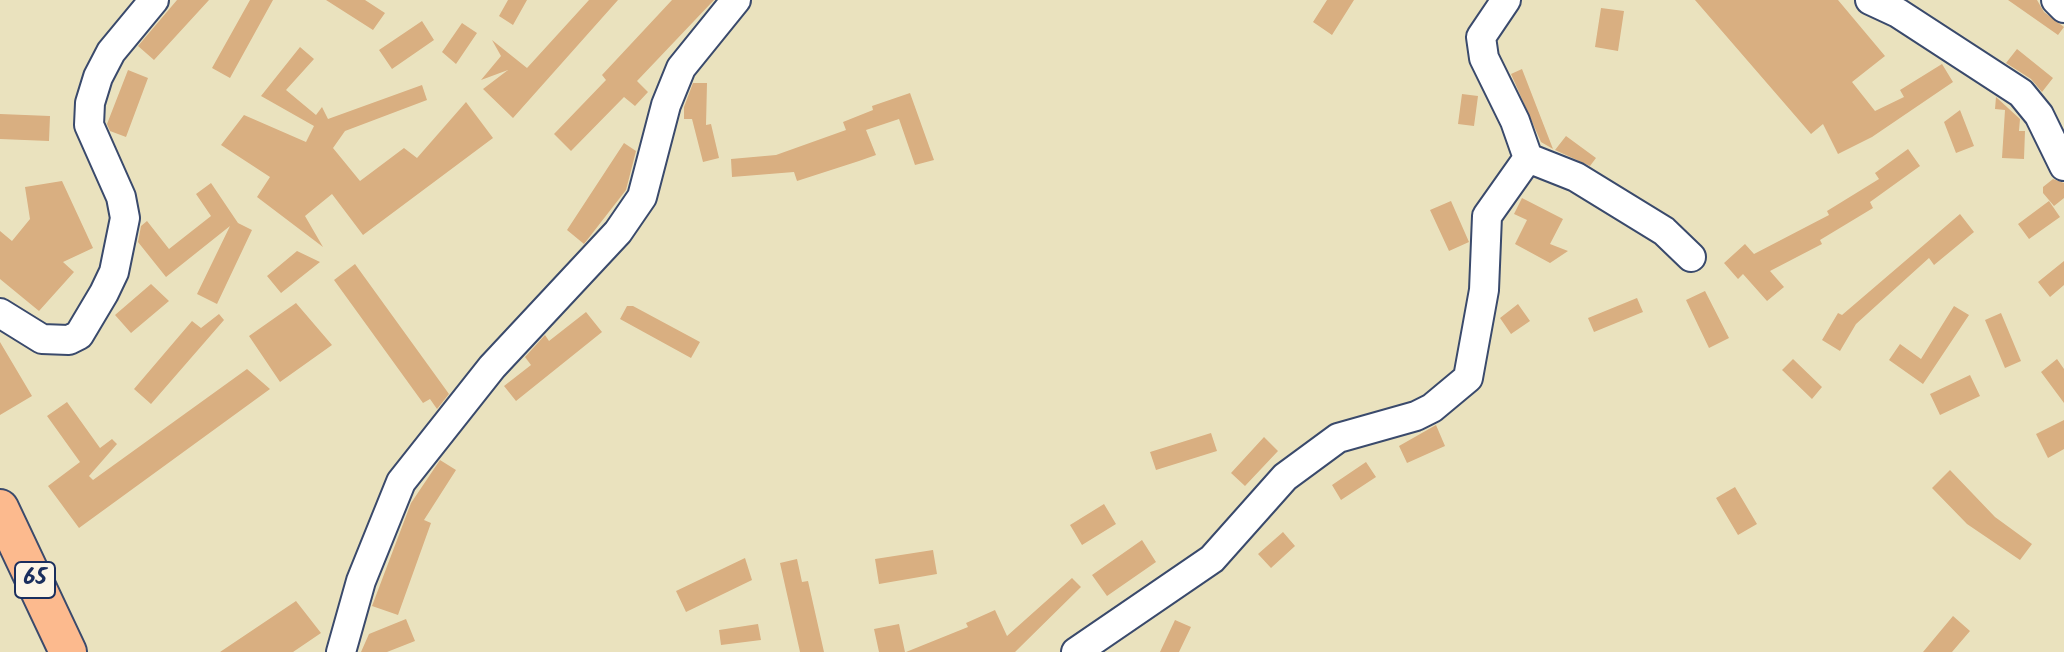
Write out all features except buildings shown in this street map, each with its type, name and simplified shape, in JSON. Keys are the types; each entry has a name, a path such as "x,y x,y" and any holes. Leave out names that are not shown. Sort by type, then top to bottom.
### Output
{"main road":[{"name":"65","path":"0,508 68,652"}],"street":[{"path":"0,313 42,339 69,340 79,335 104,293 114,272 125,218 121,197 89,125 90,103 98,77 111,52 154,0"},
{"path":"341,652 361,581 401,482 492,367 618,232 642,197 666,105 681,68 736,0"},
{"path":"1506,0 1481,37 1484,58 1515,121 1528,158 1576,177 1664,231 1691,257"},
{"path":"1870,0 1898,13 2021,93 2039,115 2064,166"},
{"path":"2056,0 2064,8"},
{"path":"1076,652 1212,559 1228,545 1263,500 1303,462 1338,438 1432,408 1468,378 1484,290 1487,216 1528,158"}]}
